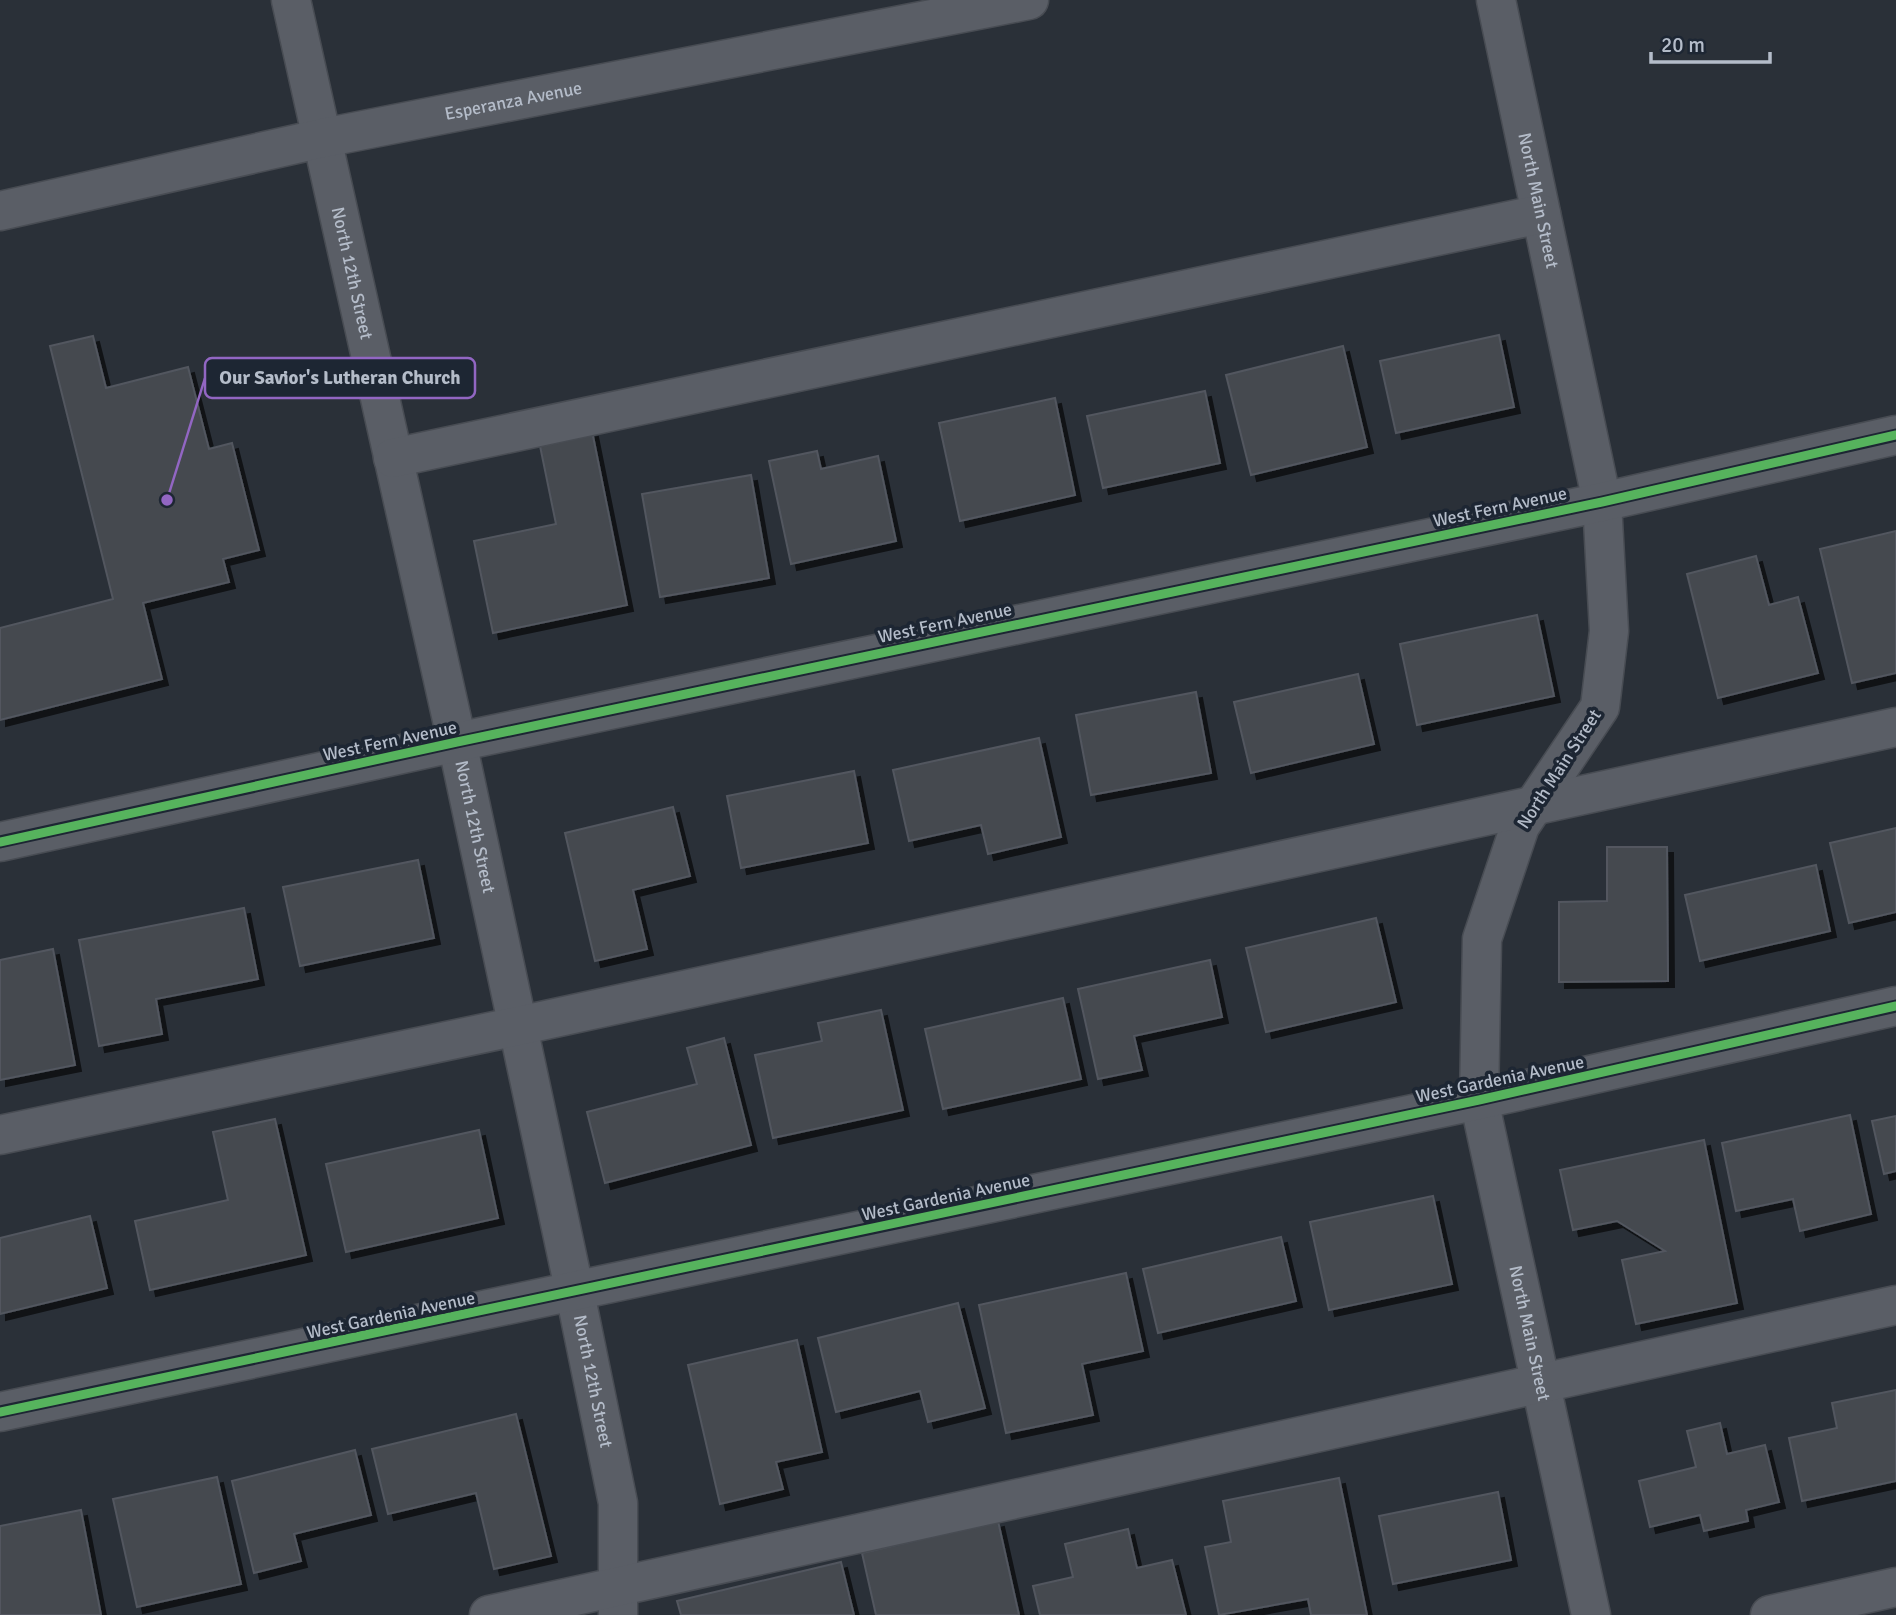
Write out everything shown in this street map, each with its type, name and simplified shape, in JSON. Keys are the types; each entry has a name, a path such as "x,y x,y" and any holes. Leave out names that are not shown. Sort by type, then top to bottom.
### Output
{"street":[{"name":"North 12th Street","path":"291,0 457,742 618,1503 618,1601"},
{"name":"Esperanza Avenue","path":"0,211 323,138 1029,0"},
{"name":"North Main Street","path":"1496,0 1602,502 1609,631 1600,707 1520,826 1482,939 1479,1100 1591,1615"},
{"path":"393,458 1541,214"},
{"name":"West Fern Avenue","path":"0,842 457,742 1602,502 1896,435"},
{"path":"0,1135 518,1026 1896,727"},
{"name":"West Gardenia Avenue","path":"0,1412 575,1293 1479,1100 1896,1006"},
{"path":"489,1615 618,1601 1541,1384 1896,1306"},
{"path":"1770,1615 1896,1587"}],"building":[{"path":"1499,335 1514,407 1396,433 1380,361"},
{"path":"93,336 106,388 188,367 209,449 232,443 259,550 223,559 229,582 143,603 162,679 0,720 0,628 113,599 50,346"},
{"path":"1343,346 1367,447 1251,475 1226,375"},
{"path":"1205,391 1220,463 1103,488 1087,416"},
{"path":"1055,398 1075,495 960,521 939,423"},
{"path":"592,431 627,605 493,633 474,541 556,524 539,441"},
{"path":"817,451 821,469 878,456 896,541 791,564 769,461"},
{"path":"751,475 769,578 660,597 642,494"},
{"path":"1896,531 1896,673 1852,683 1820,549"},
{"path":"1756,556 1769,605 1798,597 1818,673 1718,698 1687,574"},
{"path":"1537,615 1554,696 1417,725 1400,644"},
{"path":"1358,674 1374,744 1251,773 1234,702"},
{"path":"1196,692 1211,773 1091,795 1076,715"},
{"path":"1039,738 1061,837 988,854 981,825 909,841 893,770"},
{"path":"854,771 868,843 741,868 727,796"},
{"path":"673,807 690,876 633,890 647,949 595,961 565,833"},
{"path":"1896,828 1896,912 1849,923 1830,843"},
{"path":"1607,847 1667,847 1668,981 1559,982 1559,902 1607,901"},
{"path":"418,860 434,938 300,966 283,887"},
{"path":"1816,865 1830,931 1700,961 1685,895"},
{"path":"244,908 258,979 156,999 162,1034 99,1046 79,940"},
{"path":"1376,918 1396,1002 1266,1032 1246,948"},
{"path":"53,949 75,1065 0,1080 0,960"},
{"path":"1210,960 1222,1017 1134,1036 1142,1070 1098,1079 1078,989"},
{"path":"1063,998 1081,1079 943,1109 925,1029"},
{"path":"881,1010 903,1110 773,1138 755,1055 822,1041 818,1023"},
{"path":"724,1038 751,1145 605,1183 587,1112 697,1084 687,1048"},
{"path":"1850,1115 1871,1214 1800,1231 1793,1199 1736,1211 1722,1143"},
{"path":"1896,1116 1896,1171 1884,1174 1872,1121"},
{"path":"275,1119 306,1255 150,1290 135,1221 228,1200 213,1132"},
{"path":"479,1130 498,1218 346,1252 326,1164"},
{"path":"1704,1140 1737,1303 1636,1324 1622,1260 1665,1251 1617,1221 1573,1230 1560,1170"},
{"path":"1433,1196 1452,1284 1329,1310 1310,1222"},
{"path":"90,1216 107,1288 0,1314 0,1238"},
{"path":"1281,1237 1296,1301 1158,1333 1143,1269"},
{"path":"1126,1273 1143,1351 1082,1364 1093,1415 1006,1433 979,1305"},
{"path":"958,1303 985,1408 928,1422 920,1391 836,1412 818,1338"},
{"path":"797,1340 822,1452 776,1462 783,1489 720,1504 688,1365"},
{"path":"1896,1390 1896,1481 1802,1501 1789,1438 1837,1428 1832,1403"},
{"path":"516,1414 551,1556 494,1569 476,1493 388,1514 372,1449"},
{"path":"1720,1423 1727,1454 1765,1445 1779,1502 1746,1510 1748,1521 1704,1531 1700,1515 1650,1527 1639,1481 1696,1467 1687,1431"},
{"path":"355,1450 371,1515 294,1534 301,1561 254,1573 232,1481"},
{"path":"217,1477 241,1584 137,1607 113,1499"},
{"path":"1339,1478 1367,1615 1311,1615 1308,1599 1219,1615 1205,1547 1231,1542 1223,1501"},
{"path":"1498,1492 1511,1560 1393,1584 1379,1516"},
{"path":"81,1510 101,1615 0,1615 0,1526"},
{"path":"998,1521 1019,1615 876,1615 862,1553"},
{"path":"1128,1529 1137,1568 1172,1560 1186,1615 1040,1615 1033,1586 1073,1577 1065,1544"},
{"path":"841,1562 854,1615 681,1615 677,1601"}],"cycle path":[{"path":"0,842 457,742 1602,502 1896,435"},
{"path":"0,1412 1479,1100 1896,1006"}],"place":[{"name":"Our Savior's Lutheran Church","path":"167,500"}]}
